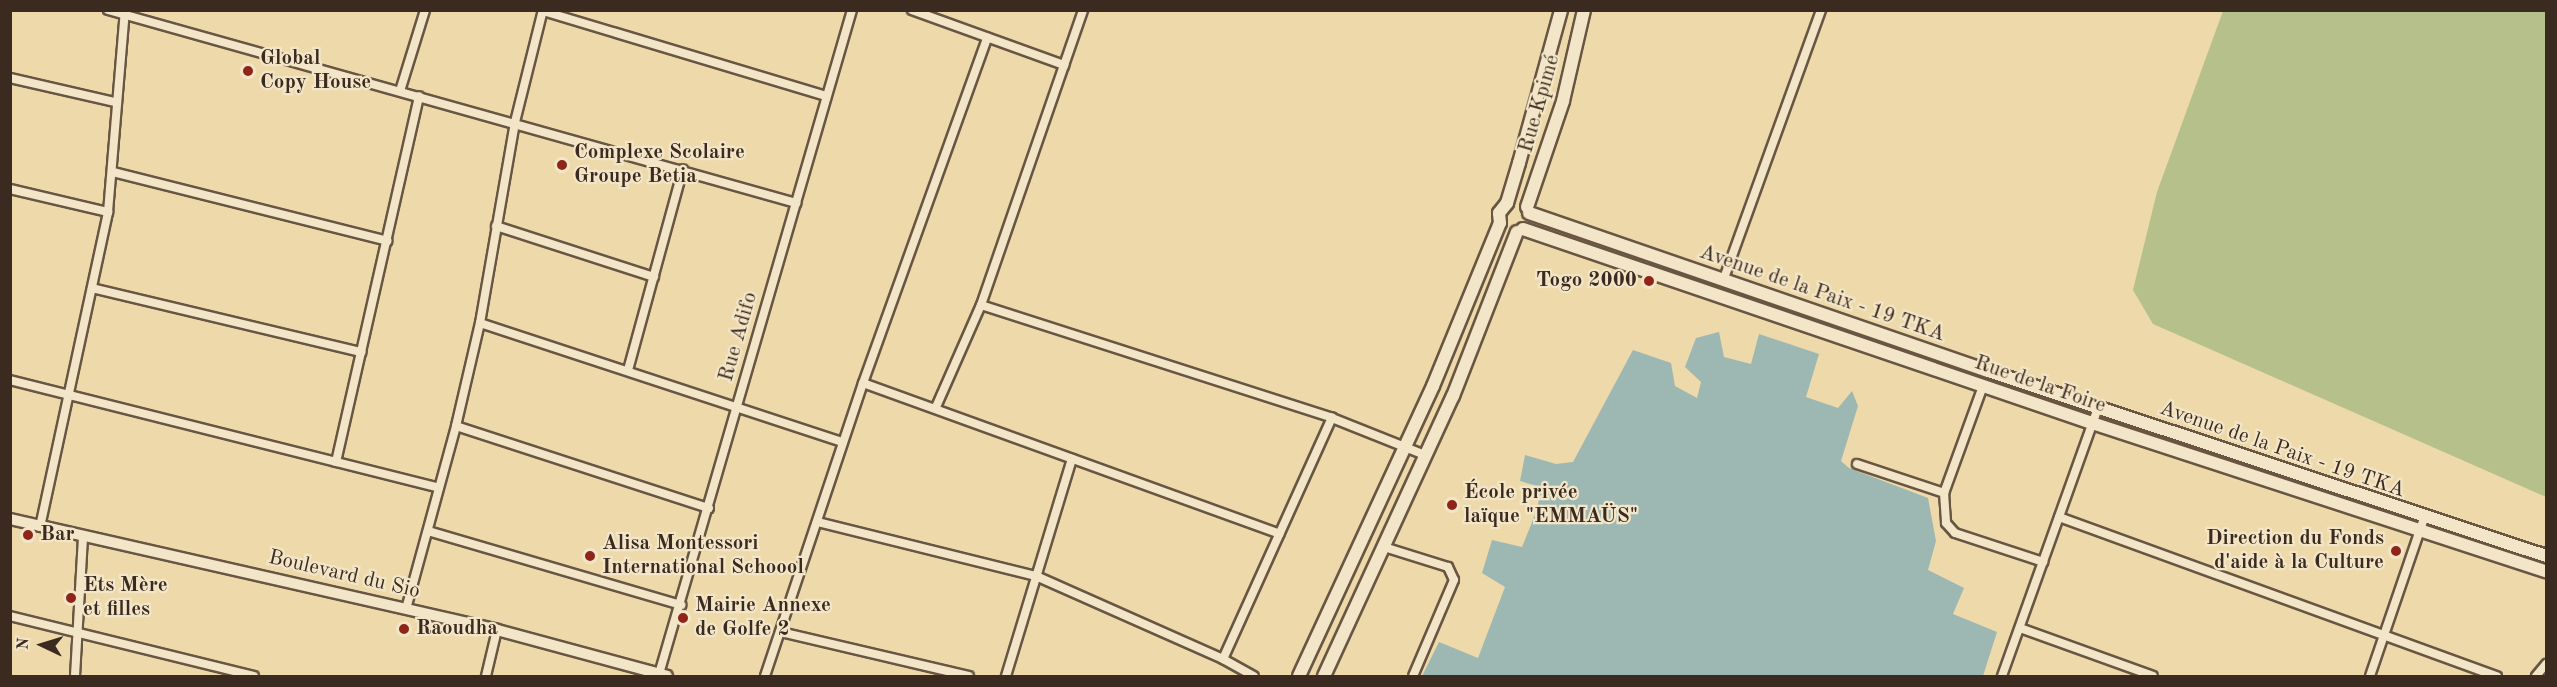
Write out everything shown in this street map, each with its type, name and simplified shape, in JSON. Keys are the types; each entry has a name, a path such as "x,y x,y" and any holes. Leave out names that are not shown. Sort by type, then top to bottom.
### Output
{"main road":[{"path":"1299,676 1405,444 1500,224 1500,210 1507,202 1561,10"},
{"name":"Rue Kpimé","path":"1528,210 1563,101 1584,10"},
{"path":"1324,676 1425,454 1454,396 1520,231 1528,210 1517,201 1507,202"},
{"name":"Avenue de la Paix - 19 TKA","path":"1528,210 1723,281 2424,518 2547,556"},
{"path":"1500,224 1507,231 1520,231"},
{"name":"Rue de la Foire","path":"1520,231 2418,531 2547,571"}],"street":[{"path":"108,10 683,169 796,203"},
{"path":"400,91 425,10"},
{"name":"Rue Adifo","path":"663,675 681,605 852,10"},
{"path":"912,10 1064,65"},
{"path":"936,407 981,305 1083,10"},
{"path":"1723,281 1821,10"},
{"path":"406,609 456,426 480,323 514,122 543,11 827,96"},
{"path":"40,527 108,212 124,13"},
{"path":"765,676 782,632 863,383 987,38"},
{"path":"10,78 116,102"},
{"path":"336,462 419,96"},
{"path":"628,370 683,169"},
{"path":"112,172 387,241"},
{"path":"10,189 108,212"},
{"path":"496,226 654,277"},
{"path":"92,288 361,352"},
{"path":"981,305 1332,418 1405,444 1425,454"},
{"path":"480,323 843,442"},
{"path":"10,380 439,489"},
{"path":"863,383 936,407 1280,534"},
{"path":"1983,386 1944,493 1946,523 1955,533 2043,562"},
{"path":"2002,676 2098,408"},
{"path":"1223,659 1332,418"},
{"path":"456,426 709,507"},
{"path":"1006,676 1072,459"},
{"path":"1857,464 1944,493"},
{"path":"2059,517 2497,676"},
{"path":"2370,676 2424,518"},
{"name":"Boulevard du Sio","path":"10,519 497,630 663,675"},
{"path":"818,522 1036,576 1223,659 1254,676"},
{"path":"428,531 681,605"},
{"path":"75,676 83,536"},
{"path":"1384,547 1448,567 1454,580 1413,676"},
{"path":"10,616 254,676"},
{"path":"2020,628 2153,676"},
{"path":"486,676 497,630"},
{"path":"782,632 969,676"},
{"path":"2536,676 2547,664"}],"green space":[{"path":"2223,11 2546,11 2546,497 2153,324 2133,290 2157,192"}],"water":[{"path":"1719,332 1724,357 1751,364 1759,334 1819,354 1806,397 1838,408 1852,391 1858,406 1841,461 1849,468 1928,498 1936,541 1928,570 1964,588 1953,614 1997,632 1983,676 1422,676 1439,642 1478,658 1505,587 1482,573 1492,540 1522,547 1537,510 1541,487 1520,481 1525,455 1556,464 1573,462 1633,350 1671,363 1675,386 1697,398 1701,382 1685,367 1696,338"}],"place":[{"name":"Global Copy House","path":"248,71"},
{"name":"Complexe Scolaire Groupe Betia","path":"562,165"},
{"name":"Togo 2000","path":"1649,281"},
{"name":"École privée laïque \"EMMAÜS\"","path":"1452,505"},
{"name":"Bar","path":"28,535"},
{"name":"Direction du Fonds d'aide à la Culture","path":"2396,551"},
{"name":"Alisa Montessori International Schoool","path":"590,556"},
{"name":"Ets Mère et filles","path":"71,598"},
{"name":"Mairie Annexe de Golfe 2","path":"683,618"},
{"name":"Raoudha","path":"404,629"}]}
